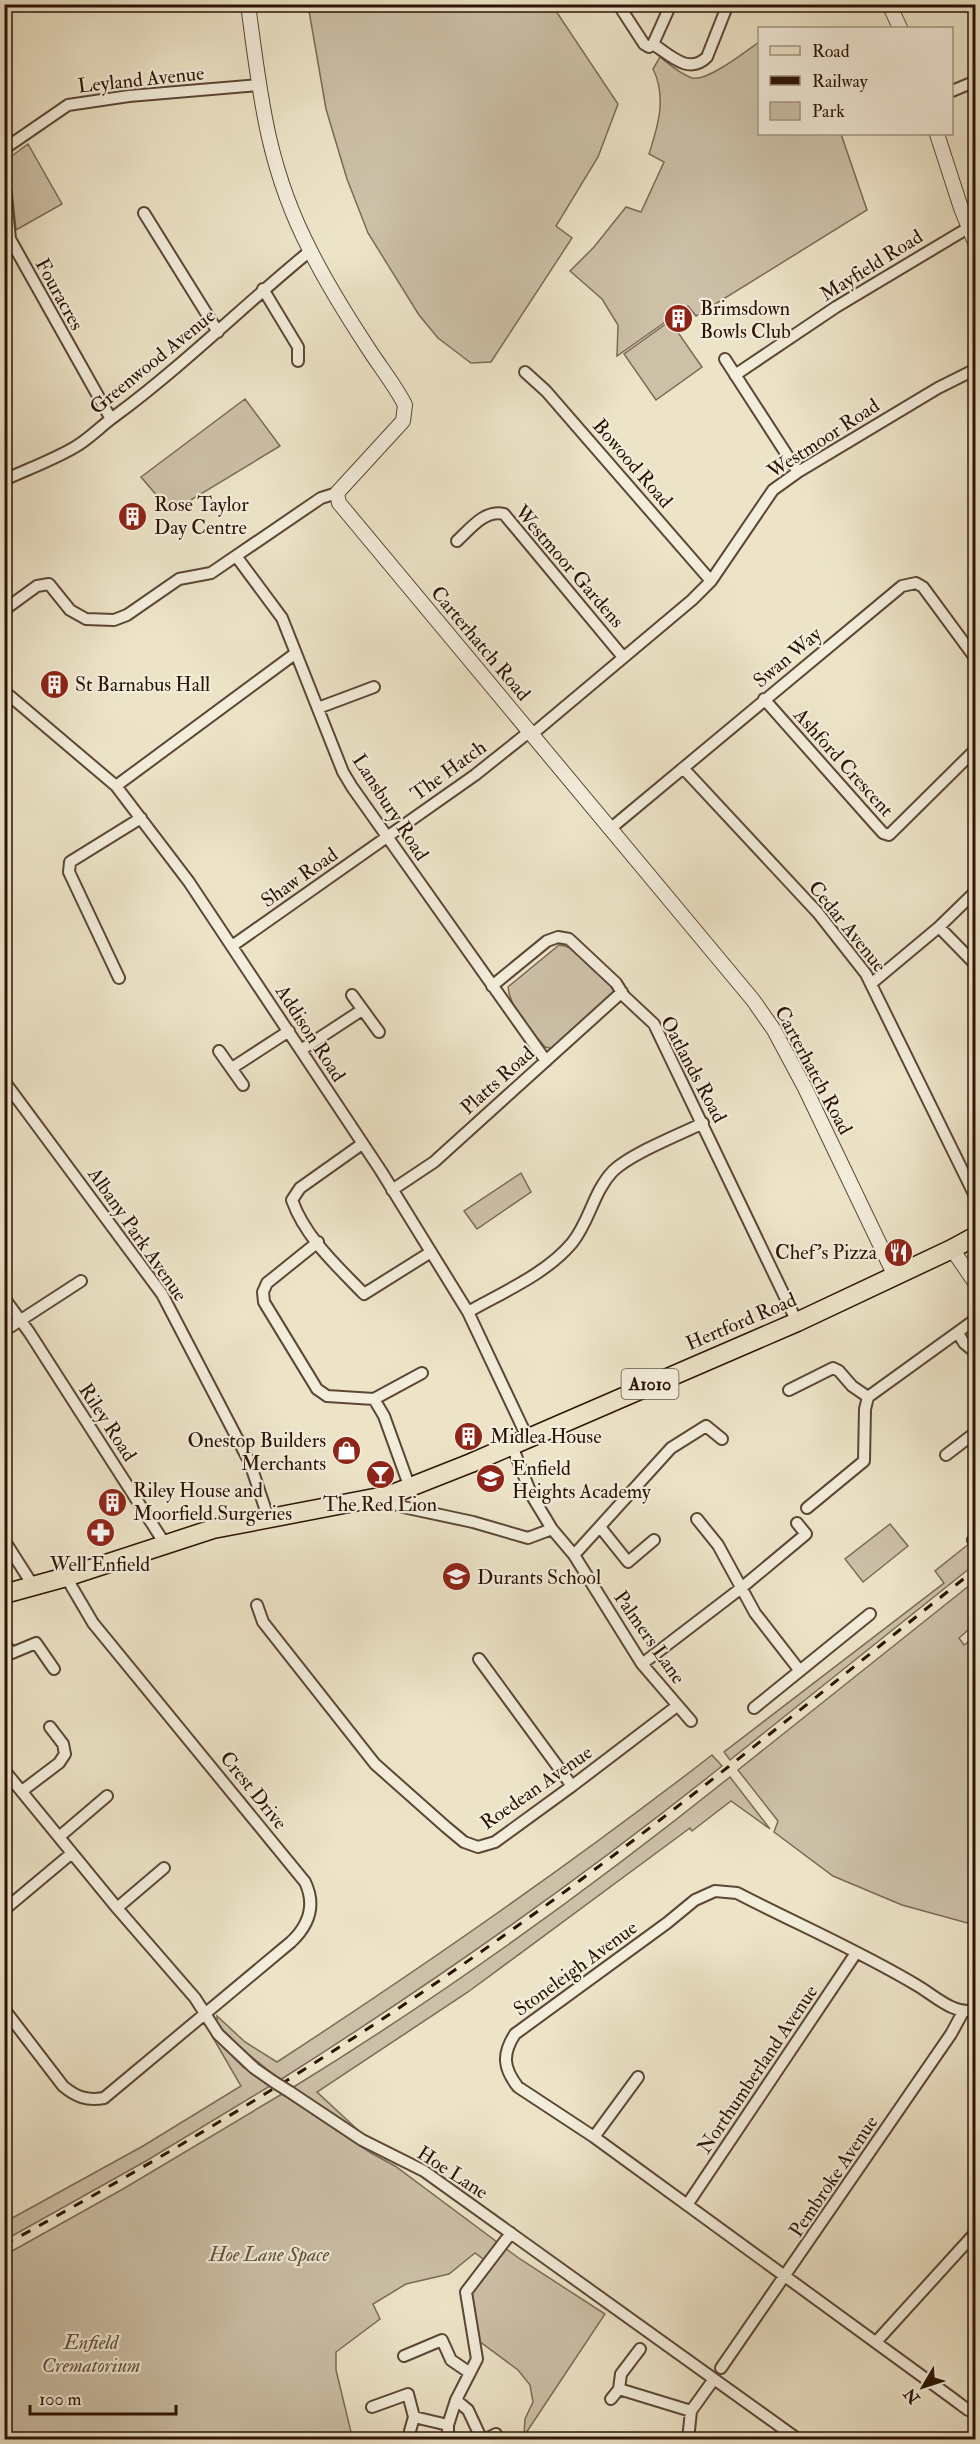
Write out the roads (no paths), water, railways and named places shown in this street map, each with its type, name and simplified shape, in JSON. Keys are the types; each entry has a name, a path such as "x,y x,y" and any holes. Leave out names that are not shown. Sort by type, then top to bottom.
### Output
{"main road":[{"name":"Hertford Road","path":"4,1594 34,1587 213,1529 390,1495 410,1488 797,1322 975,1236"}],"street":[{"path":"4,610 37,586 49,584 70,610 86,619 114,620 127,615 179,579 211,573 321,498 337,493 403,421 406,409 402,399 345,311 310,251 288,203 273,159 259,85 248,4"},
{"path":"618,4 644,44 649,47 653,44 671,4"},
{"path":"653,44 687,65 695,66 701,63 707,57 728,4"},
{"path":"889,4 900,27"},
{"path":"953,90 975,81"},
{"name":"Leyland Avenue","path":"4,149 68,105 129,96 259,85"},
{"path":"937,135 975,245"},
{"name":"Fouracres","path":"4,178 10,239 111,419"},
{"path":"144,213 218,332"},
{"name":"Mayfield Road","path":"735,375 836,307 968,228"},
{"name":"Greenwood Avenue","path":"4,480 75,447 158,384 263,289 310,251"},
{"path":"263,289 298,347 298,361"},
{"path":"725,359 798,472"},
{"name":"Westmoor Road","path":"529,732 536,731 692,600 711,581 773,490 798,472 938,388 975,369"},
{"name":"Bowood Road","path":"525,372 546,391 711,581"},
{"name":"Carterhatch Road","path":"337,493 342,507 732,974 774,1030 805,1088 895,1276"},
{"name":"Westmoor Gardens","path":"457,541 485,516 493,512 504,514 623,657"},
{"name":"Lansbury Road","path":"236,556 282,618 343,772 546,1060"},
{"name":"Swan Way","path":"610,829 764,699 909,582 923,587 975,659"},
{"path":"116,786 296,654"},
{"path":"318,708 374,687"},
{"name":"Addison Road","path":"4,691 116,786 189,882 302,1050 468,1312 520,1442"},
{"name":"Ashford Crescent","path":"764,699 883,833 889,835 975,749"},
{"name":"The Hatch","path":"387,837 475,775 529,732"},
{"name":"Cedar Avenue","path":"683,768 818,913 872,983 975,1198"},
{"path":"118,978 69,872 70,862 141,818"},
{"name":"Shaw Road","path":"232,946 387,837"},
{"path":"872,983 939,927 975,891"},
{"path":"939,927 975,965"},
{"name":"Oatlands Road","path":"492,986 546,941 558,937 569,939 616,983 654,1024 797,1322"},
{"name":"Platts Road","path":"392,1190 434,1162 622,992"},
{"path":"352,995 378,1032"},
{"path":"302,1050 363,1010"},
{"path":"232,1068 289,1031"},
{"path":"219,1051 243,1085"},
{"name":"Albany Park Avenue","path":"4,1081 162,1294 250,1463 268,1517"},
{"path":"468,1312 556,1258 578,1235 597,1193 614,1170 628,1160 703,1123"},
{"path":"362,1144 300,1188 292,1200 297,1216 364,1294 431,1252"},
{"path":"318,1242 267,1283 262,1292 264,1302 316,1389 327,1396 374,1399 422,1373"},
{"path":"952,1249 975,1284"},
{"path":"4,1331 81,1281"},
{"name":"Riley Road","path":"4,1298 165,1544"},
{"path":"807,1508 868,1462 865,1409 868,1397 975,1319"},
{"path":"958,1333 964,1343 975,1353"},
{"path":"789,1390 833,1368 868,1397"},
{"path":"374,1399 384,1416 410,1488"},
{"path":"574,1555 672,1448 706,1426 722,1439"},
{"path":"946,1455 975,1432"},
{"name":"Palmers Lane","path":"520,1442 532,1496 552,1529 574,1555 642,1664 692,1721"},
{"path":"390,1495 395,1504 403,1508 473,1522 528,1538 552,1529"},
{"path":"696,1519 718,1545 755,1613 800,1671"},
{"path":"642,1664 740,1589 806,1534 797,1523"},
{"path":"600,1527 628,1562 654,1540"},
{"path":"4,1540 34,1587"},
{"name":"Crest Drive","path":"4,2009 63,2085 81,2098 93,2100 104,2098 301,1933 310,1911 308,1888 293,1866 93,1623 66,1577"},
{"name":"Roedean Avenue","path":"257,1605 263,1622 375,1764 464,1842 478,1847 495,1842 677,1706"},
{"path":"754,1708 870,1614"},
{"path":"4,1642 12,1653 36,1643 54,1669"},
{"path":"479,1659 572,1786"},
{"path":"22,1791 58,1763 64,1754 63,1744 50,1727"},
{"name":"Hoe Lane","path":"4,1770 117,1908 195,1998 203,2014 219,2034 240,2055 274,2082 362,2140 424,2171 799,2439"},
{"path":"59,1837 107,1796"},
{"path":"4,1910 72,1853"},
{"path":"117,1908 164,1868"},
{"name":"Stoneleigh Avenue","path":"963,2012 856,1953 737,1893 715,1891 695,1900 515,2034 507,2047 506,2066 510,2077 518,2087 594,2137 968,2410 975,2408"},
{"name":"Northumberland Avenue","path":"687,2205 856,1953"},
{"path":"963,2012 975,2010"},
{"name":"Pembroke Avenue","path":"721,2368 951,2034 963,2012"},
{"path":"594,2137 638,2076"},
{"path":"876,2342 975,2232"},
{"path":"448,2439 448,2425 456,2400 477,2359 466,2292 511,2233"},
{"path":"404,2356 442,2340 451,2360 470,2373"},
{"path":"611,2399 620,2389 621,2374 640,2349"},
{"path":"688,2439 691,2411 714,2379"},
{"path":"620,2389 691,2411"},
{"path":"372,2407 408,2394 414,2417 410,2431"},
{"path":"456,2400 468,2410 483,2439 496,2434"},
{"path":"414,2417 448,2425"}],"railway":[{"path":"4,2245 137,2171 267,2093 458,1968 636,1838 976,1569"}],"place":[{"name":"Brimsdown Bowls Club","path":"679,319"},
{"name":"Rose Taylor Day Centre","path":"133,516"},
{"name":"St Barnabus Hall","path":"54,684"},
{"name":"Chef's Pizza","path":"898,1252"},
{"name":"Midlea House","path":"469,1436"},
{"name":"Onestop Builders Merchants","path":"347,1451"},
{"name":"The Red Lion","path":"380,1474"},
{"name":"Enfield Heights Academy","path":"491,1479"},
{"name":"Riley House and Moorfield Surgeries","path":"112,1502"},
{"name":"Well Enfield","path":"100,1533"},
{"name":"Durants School","path":"456,1577"}],"park label":[{"name":"Hoe Lane Space","path":"269,2254"},
{"name":"Enfield Crematorium","path":"91,2354"}]}
